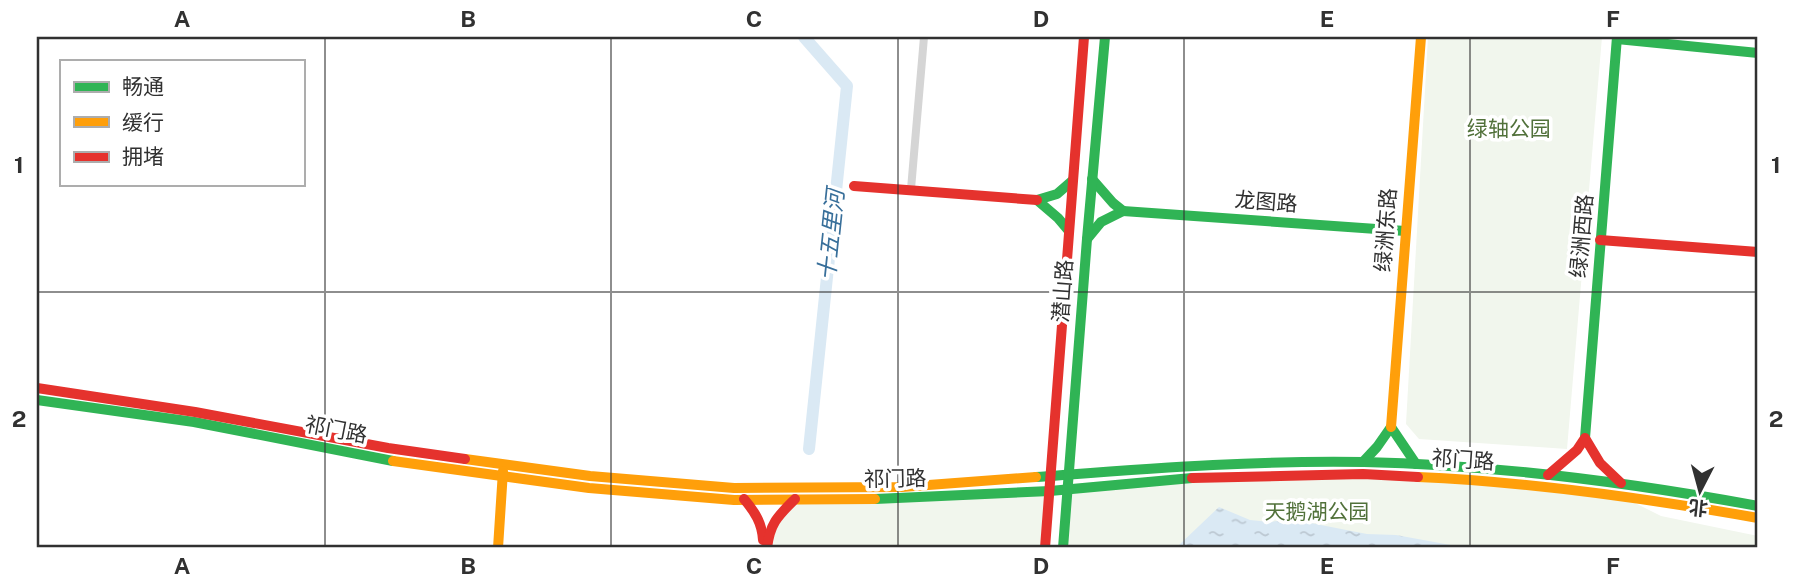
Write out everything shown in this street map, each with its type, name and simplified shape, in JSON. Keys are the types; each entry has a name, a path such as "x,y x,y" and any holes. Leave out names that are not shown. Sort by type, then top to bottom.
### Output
{"main road":[{"name":"潜山路","path":"1045,548 1084,37"},
{"name":"潜山路","path":"1063,548 1105,37"},
{"name":"绿洲东路","path":"1391,427 1421,37"},
{"path":"1617,38 1758,53"},
{"name":"绿洲西路","path":"1585,438 1617,38"},
{"path":"1087,239 1101,222 1123,211 1092,179"},
{"path":"854,186 1037,200 1052,198 1072,181"},
{"path":"1037,200 1069,230"},
{"name":"龙图路","path":"1123,211 1405,231"},
{"path":"1600,240 1758,252"},
{"name":"祁门路","path":"37,388 195,412 589,488 744,499 902,499 1049,491 1198,477 1363,474 1485,480 1582,491 1664,501 1758,519"},
{"name":"祁门路","path":"37,400 194,422 386,460 734,488 901,487 1197,465 1363,462 1486,468 1666,489 1758,506"},
{"path":"1363,462 1391,427 1416,464"},
{"path":"1548,475 1577,450 1585,438"},
{"path":"1585,438 1598,463 1620,483"},
{"path":"498,548 507,471"},
{"path":"504,548 507,471"},
{"path":"744,499 760,519 765,548"},
{"path":"765,548 772,523 794,499"}],"street":[{"path":"911,189 924,37"}],"green space":[{"name":"绿轴公园","path":"1428,37 1602,37 1567,449 1419,439 1406,424"},
{"name":"天鹅湖公园","path":"1372,474 1619,495 1661,516 1758,536 1758,548 1063,548 1067,489"},
{"path":"1050,491 1045,548 767,548 769,531 795,499"}],"water":[{"path":"1219,507 1250,520 1270,522 1290,519 1367,534 1396,535 1467,548 1182,548 1179,545"}],"waterway":[{"name":"十五里河","path":"804,37 847,86 809,449"}],"traffic: fast":[{"path":"1063,548 1105,37"},
{"path":"1585,438 1617,37"},
{"path":"1617,39 1758,53"},
{"path":"1087,239 1101,222 1123,211 1092,179"},
{"path":"1069,231 1037,200 1057,194 1072,181"},
{"path":"1123,211 1405,231"},
{"path":"37,400 194,422 393,461"},
{"path":"1363,462 1391,427 1416,464"},
{"path":"1036,477 1241,464 1364,462 1562,476 1758,506"},
{"path":"875,499 1050,491 1192,478"}],"traffic: slow":[{"path":"1391,427 1421,37"},
{"path":"465,459 590,476 734,488 902,487 1036,477"},
{"path":"393,461 589,488 734,500 875,499"},
{"path":"498,548 503,471"},
{"path":"1418,477 1588,492 1758,518"}],"traffic: jam":[{"path":"1045,548 1084,37"},
{"path":"854,186 1037,200"},
{"path":"1600,240 1758,252"},
{"path":"37,388 195,412 388,448 465,459"},
{"path":"1548,475 1577,450 1585,438 1600,463 1621,483"},
{"path":"1192,478 1363,474 1418,477"},
{"path":"744,499 757,518 763,540"},
{"path":"767,548 776,520 795,499"}]}
